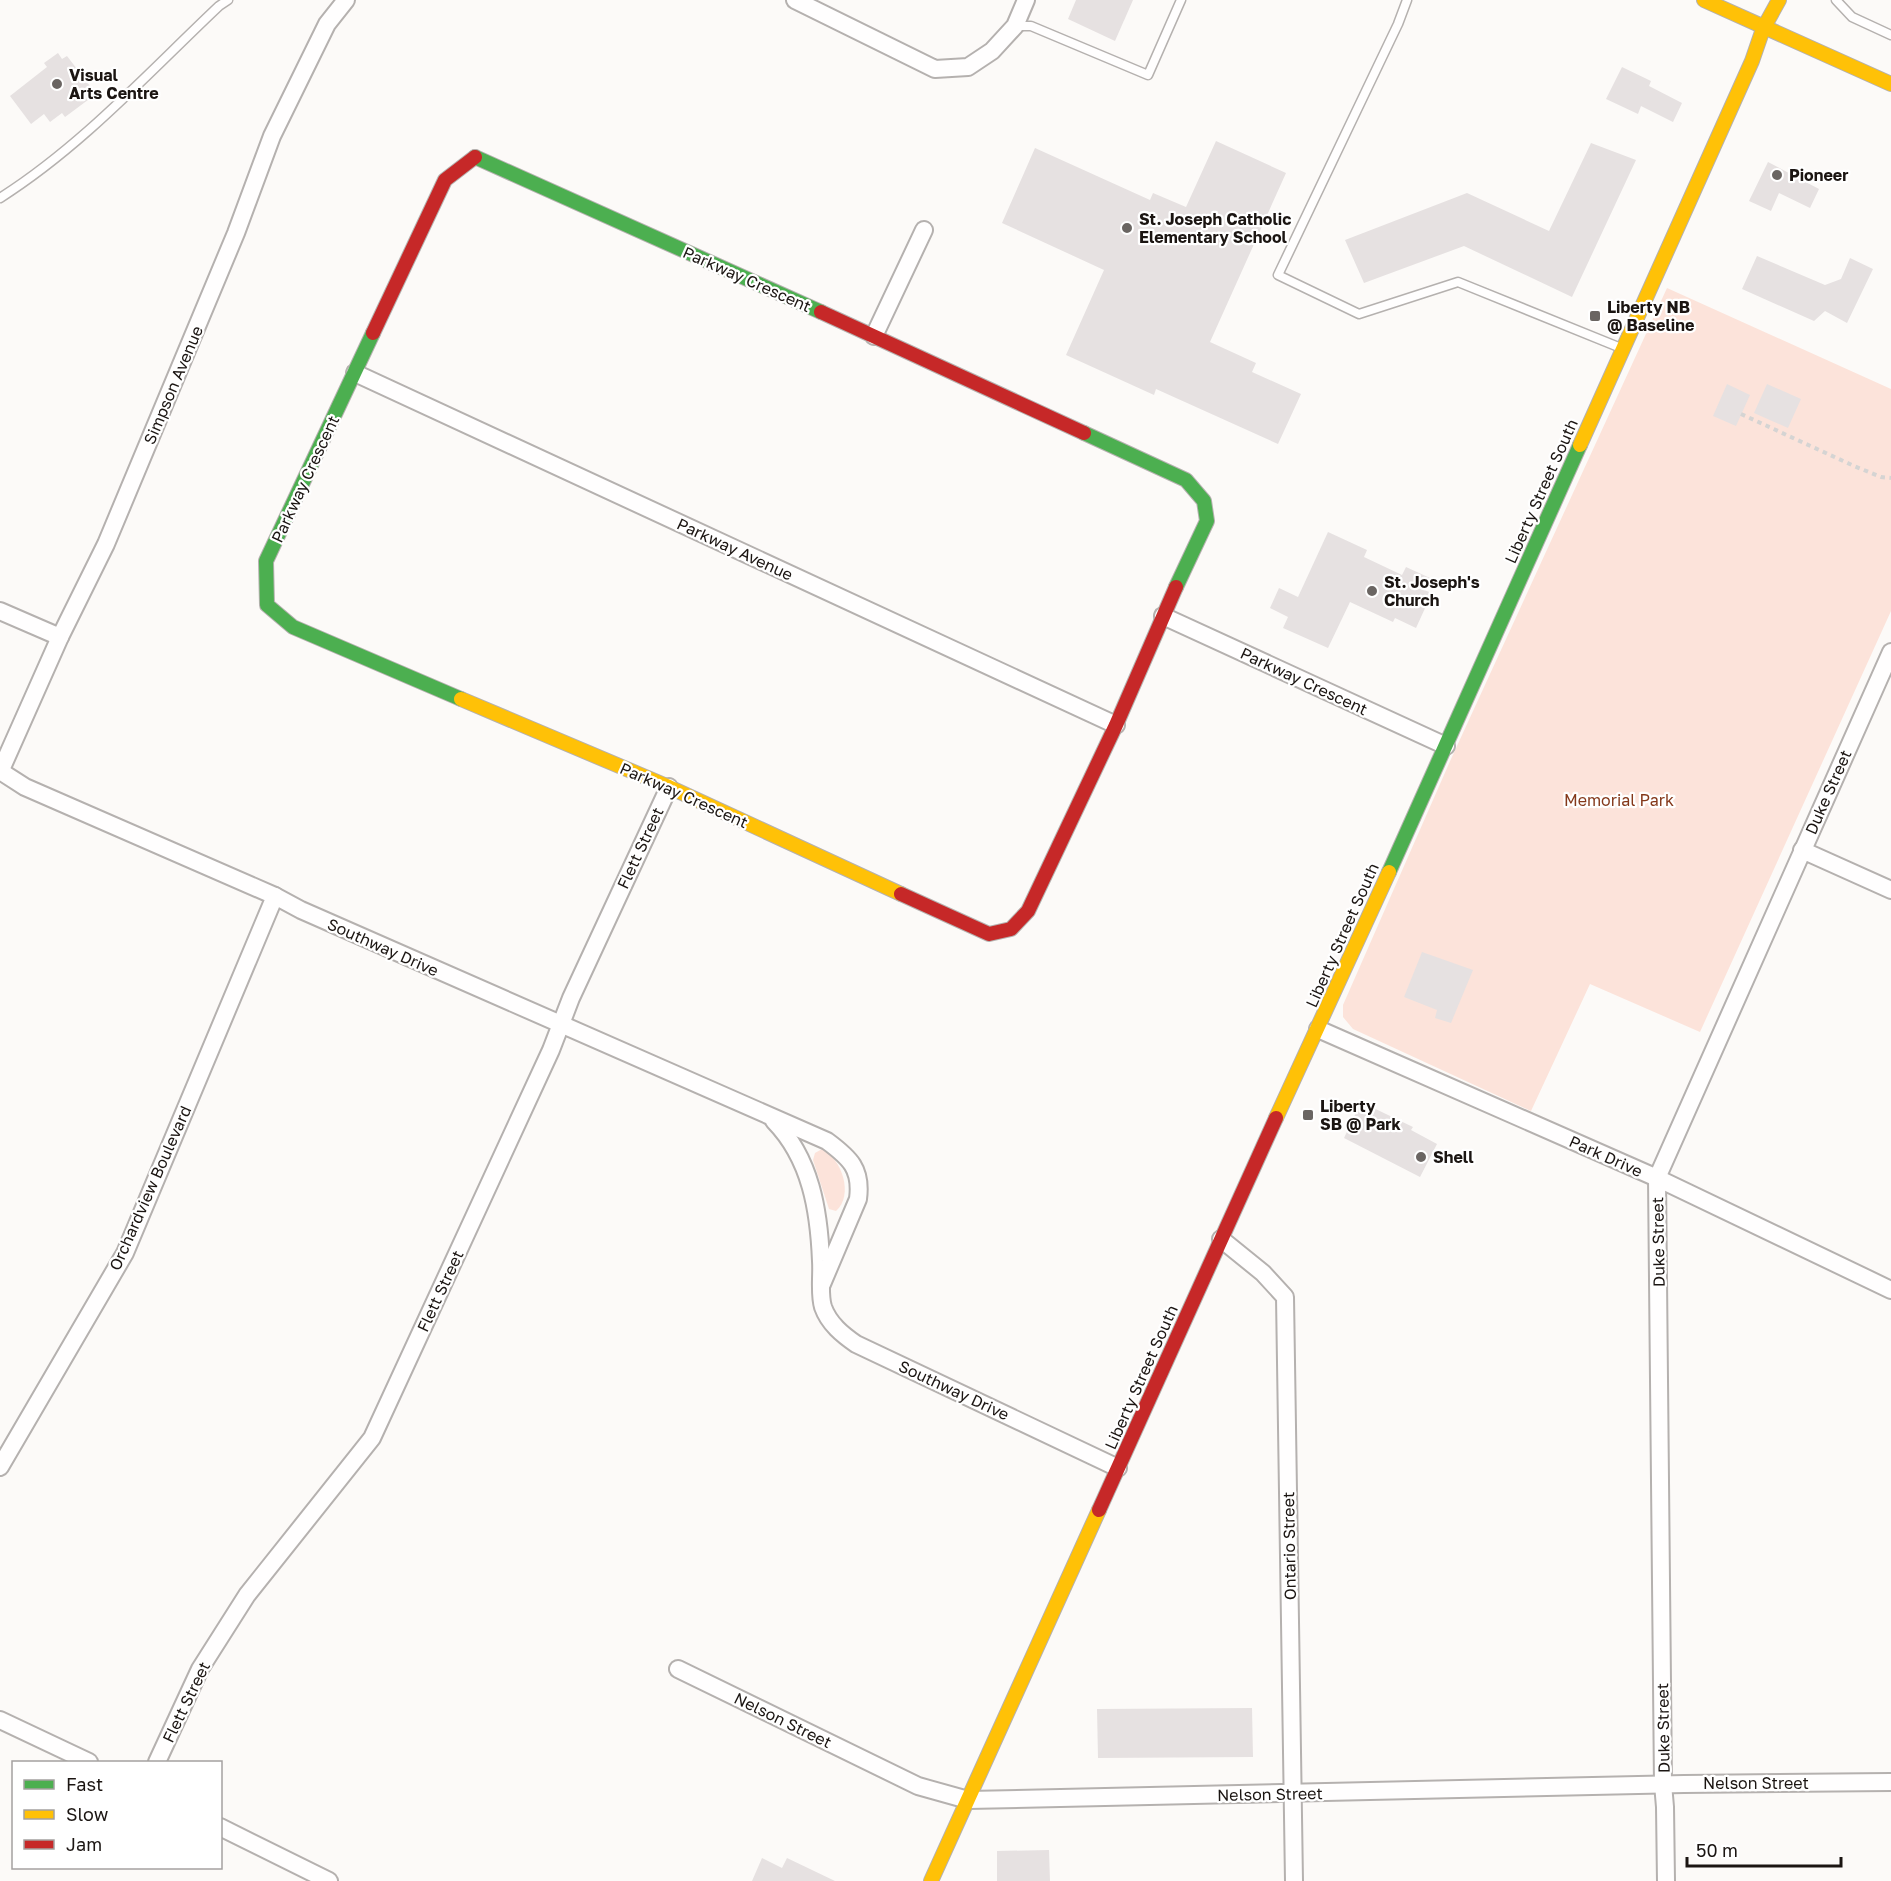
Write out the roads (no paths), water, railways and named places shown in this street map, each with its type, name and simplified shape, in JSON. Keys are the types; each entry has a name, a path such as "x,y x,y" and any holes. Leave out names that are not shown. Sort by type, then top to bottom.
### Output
{"street":[{"name":"Simpson Avenue","path":"0,772 60,637 106,544 236,233 272,136 327,24 346,0"},
{"path":"795,0 935,69 968,67 992,51 1015,26 1026,0"},
{"path":"1704,0 1891,84"},
{"name":"Liberty Street South","path":"931,1881 1446,746 1752,61 1763,28 1779,0"},
{"name":"Parkway Crescent","path":"475,157 874,336 1186,480 1204,501 1207,521 1116,725 1028,911 1011,929 989,934 669,787 293,627 267,605 266,561 445,180 475,157"},
{"path":"874,336 924,230"},
{"name":"Parkway Avenue","path":"355,373 1116,725"},
{"path":"0,611 60,637"},
{"name":"Parkway Crescent","path":"1163,616 1446,746"},
{"name":"Duke Street","path":"1666,1881 1657,1178 1891,652"},
{"name":"Southway Drive","path":"0,772 25,787 275,896 311,915 827,1141 851,1162 858,1175 858,1199 822,1284"},
{"name":"Flett Street","path":"157,1761 200,1669 247,1595 372,1438 551,1050 560,1024 669,787"},
{"path":"1802,850 1891,890"},
{"name":"Orchardview Boulevard","path":"0,1467 124,1253 275,896"},
{"name":"Park Drive","path":"1318,1029 1657,1178 1891,1290"},
{"name":"Southway Drive","path":"770,1116 783,1129 804,1165 814,1196 819,1224 823,1307 841,1334 856,1344 1118,1468"},
{"name":"Ontario Street","path":"1221,1239 1263,1273 1285,1297 1294,1881"},
{"name":"Nelson Street","path":"678,1669 918,1786 968,1800 1663,1784 1891,1782"},
{"path":"0,1720 87,1761"},
{"path":"222,1828 329,1881"}],"lane":[{"path":"0,198 27,180 84,133 228,0"},
{"path":"1015,26 1031,26 1148,75 1181,0"},
{"path":"1407,0 1398,24 1278,275 1359,314 1458,282 1622,349"},
{"path":"1836,0 1852,17 1891,35"}],"place":[{"name":"Visual Arts Centre","path":"57,84"},
{"name":"Pioneer","path":"1777,175"},
{"name":"St. Joseph Catholic Elementary School","path":"1127,228"},
{"name":"Liberty NB @ Baseline","path":"1595,316"},
{"name":"St. Joseph's Church","path":"1372,591"},
{"name":"Liberty SB @ Park","path":"1308,1115"},
{"name":"Shell","path":"1421,1157"}],"park label":[{"name":"Memorial Park","path":"1619,800"}]}
